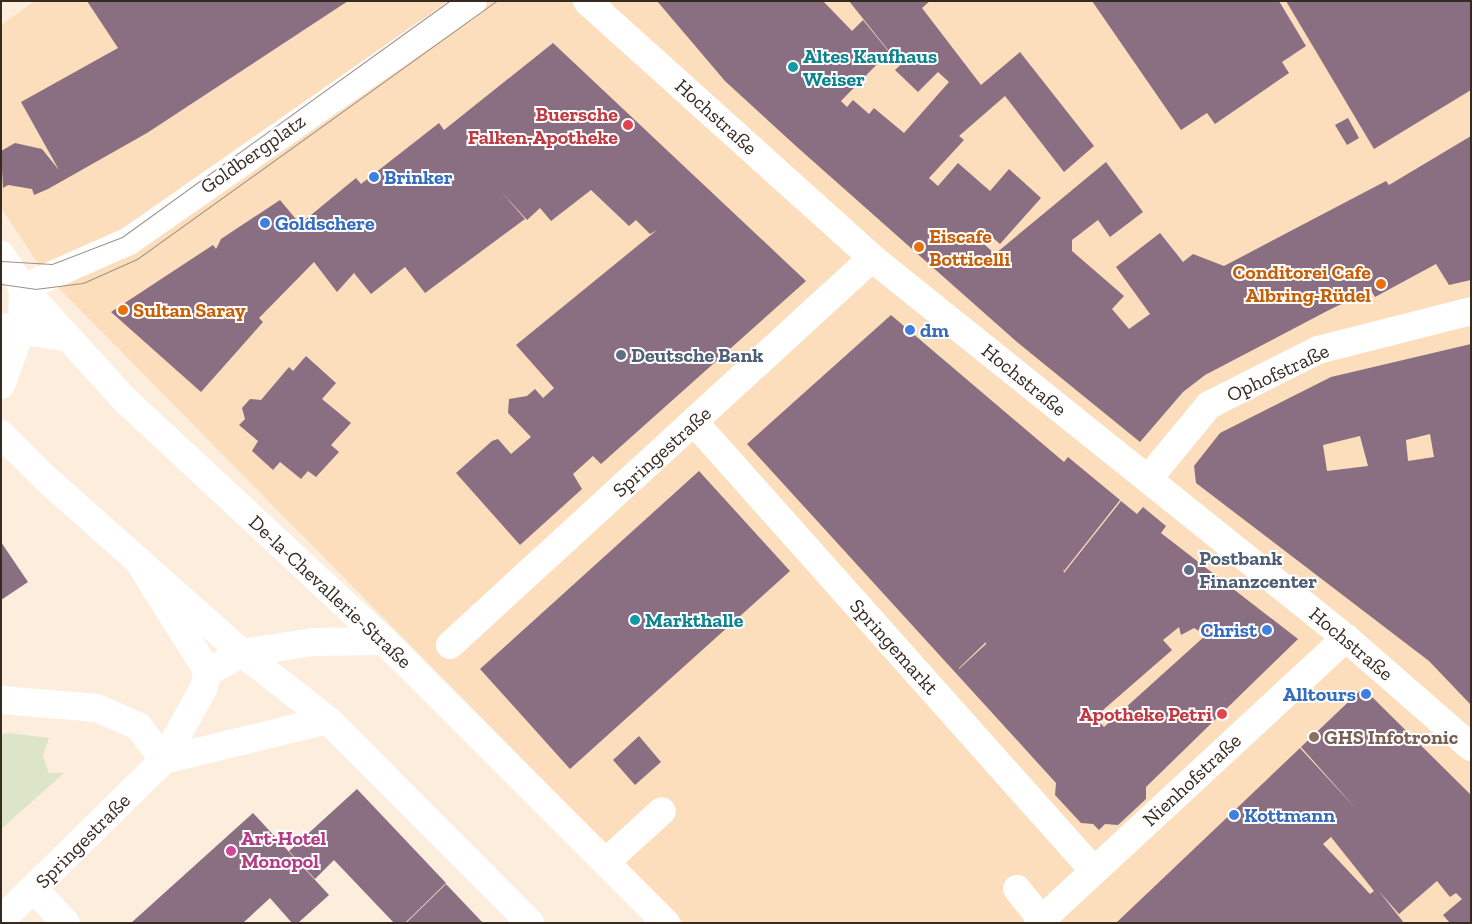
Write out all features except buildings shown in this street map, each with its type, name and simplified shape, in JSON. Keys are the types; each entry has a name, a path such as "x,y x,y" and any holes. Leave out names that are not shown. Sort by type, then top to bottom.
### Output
{"street":[{"name":"Goldbergplatz","path":"23,288 129,241 473,1"},
{"name":"Hochstraße","path":"587,1 872,258 1346,638 1471,747"},
{"name":"De-la-Chevallerie-Straße","path":"1,255 23,288 126,400 384,641 607,861 666,923"},
{"name":"Springestraße","path":"450,644 694,423 872,258"},
{"path":"1,385 12,328 23,288"},
{"name":"Ophofstraße","path":"1148,479 1209,405 1318,350 1471,311"},
{"path":"12,328 68,338"},
{"name":"Springemarkt","path":"694,423 1094,871"},
{"path":"1,434 242,653 328,720 530,923"},
{"path":"137,559 208,672 242,653 313,642 384,641"},
{"name":"Nienhofstraße","path":"1040,921 1346,638"},
{"name":"Springestraße","path":"1,920 35,890 164,760 203,689 208,672"},
{"path":"1,700 96,708 138,726 164,760 328,720"},
{"path":"607,861 662,811"},
{"path":"1017,889 1040,921"},
{"path":"35,890 66,923"}],"shaded area":[{"path":"35,1 1471,1 1471,923 684,923 45,274 1,208 1,25"}],"green space":[{"path":"8,733 49,738 43,756 49,773 64,773 1,829 1,735"}],"tram line":[{"path":"1,261 52,264 122,237 449,1"},
{"path":"1,284 35,289 83,283 137,259 496,1"}],"place":[{"name":"Altes Kaufhaus Weiser","path":"793,67"},
{"name":"Buersche Falken-Apotheke","path":"628,125"},
{"name":"Brinker","path":"374,177"},
{"name":"Goldschere","path":"265,223"},
{"name":"Eiscafe Botticelli","path":"919,247"},
{"name":"Conditorei Cafe Albring-Rüdel","path":"1381,284"},
{"name":"Sultan Saray","path":"123,310"},
{"name":"dm","path":"910,330"},
{"name":"Deutsche Bank","path":"621,355"},
{"name":"Postbank Finanzcenter","path":"1189,570"},
{"name":"Markthalle","path":"635,620"},
{"name":"Christ","path":"1267,630"},
{"name":"Alltours","path":"1366,694"},
{"name":"Apotheke Petri","path":"1222,714"},
{"name":"GHS Infotronic","path":"1314,737"},
{"name":"Kottmann","path":"1234,815"},
{"name":"Art-Hotel Monopol","path":"231,851"}]}
